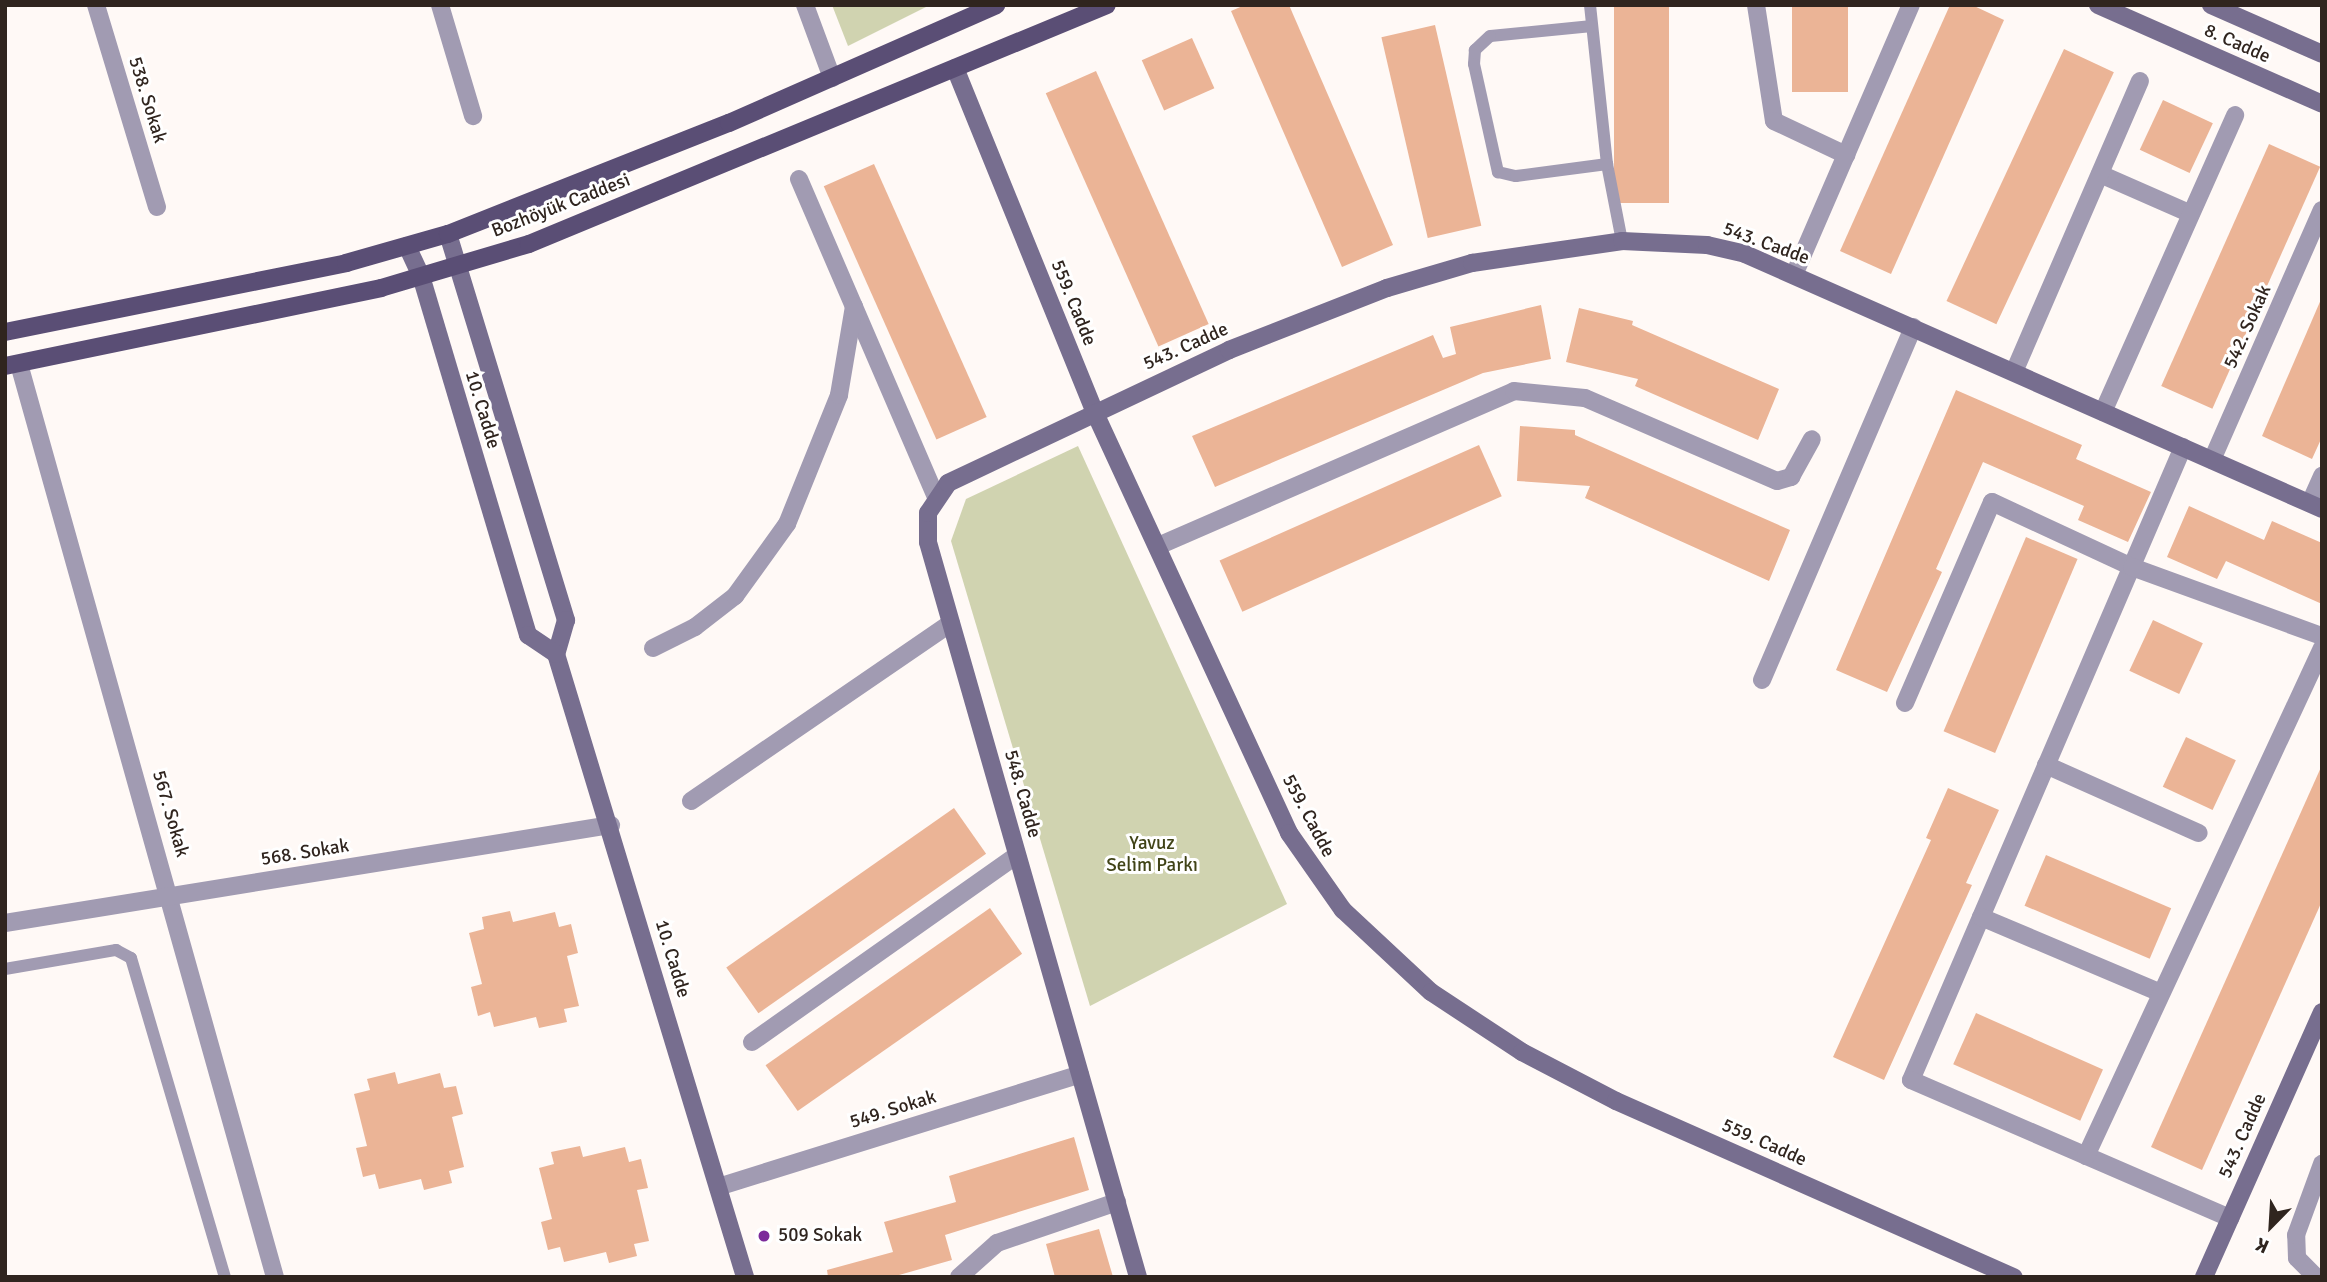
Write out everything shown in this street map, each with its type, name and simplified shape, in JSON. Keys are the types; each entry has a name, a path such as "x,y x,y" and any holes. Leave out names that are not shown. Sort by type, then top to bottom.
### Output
{"main road":[{"name":"Bozhöyük Caddesi","path":"5,332 407,246 449,234 832,78 996,5"},
{"name":"Bozhöyük Caddesi","path":"12,365 421,276 529,244 1107,5"}],"street":[{"name":"538. Sokak","path":"96,5 157,207"},
{"path":"440,5 473,116"},
{"path":"805,5 832,78"},
{"path":"1756,5 1774,121 1846,155"},
{"path":"1794,275 1910,5"},
{"name":"8. Cadde","path":"2098,5 2322,104"},
{"name":"8. Cadde","path":"2211,5 2322,54"},
{"name":"559. Cadde","path":"955,68 1095,412 1298,849 1343,910 1398,965 1474,1023 1570,1078 2014,1277"},
{"path":"2014,372 2140,81"},
{"path":"2103,412 2235,115"},
{"path":"2100,174 2191,214"},
{"path":"799,179 936,497 958,477 1095,412"},
{"name":"542. Sokak","path":"2212,460 2322,210"},
{"name":"10. Cadde","path":"449,234 462,265 566,621 556,654 611,825 745,1277"},
{"name":"543. Cadde","path":"1095,412 1228,351 1430,274 1532,252 1622,241 1707,245 1794,275 2316,506"},
{"name":"10. Cadde","path":"407,246 421,276 528,635 556,654"},
{"path":"653,648 695,627 736,596 788,524 839,395 854,306"},
{"path":"1762,680 1913,327"},
{"name":"567. Sokak","path":"12,365 172,896 275,1277"},
{"path":"1157,546 1514,391 1585,398 1777,481 1791,477 1812,439"},
{"path":"2183,447 1911,1080 2230,1218"},
{"path":"2316,506 2322,476"},
{"name":"548. Cadde","path":"936,497 926,528 1138,1277"},
{"path":"1905,703 1992,502 2132,567 2322,636"},
{"path":"691,801 951,623"},
{"path":"2086,1156 2322,648"},
{"path":"2046,765 2199,833"},
{"name":"568. Sokak","path":"5,923 611,825"},
{"path":"752,1042 1017,855"},
{"path":"1981,917 2161,993"},
{"name":"543. Cadde","path":"2203,1277 2322,1012"},
{"name":"549. Sokak","path":"718,1187 1080,1074"},
{"path":"2316,1277 2297,1258 2296,1235 2322,1164"},
{"path":"959,1277 997,1243 1117,1202"}],"lane":[{"path":"1590,5 1607,164 1622,241"},
{"path":"1591,26 1490,36 1475,50 1474,64 1498,172 1516,176 1607,164"},
{"path":"5,969 117,950 131,958 225,1277"}],"green space":[{"path":"832,5 930,5 848,46"},
{"name":"Yavuz Selim Parkı","path":"1078,446 1287,904 1090,1006 951,541 966,499"}],"building":[{"path":"1245,5 1289,5 1393,245 1342,267 1231,11"},
{"path":"1614,5 1669,5 1669,203 1614,203"},
{"path":"1792,5 1848,5 1848,92 1792,92"},
{"path":"1950,5 1972,5 2004,20 1891,274 1840,251"},
{"path":"1435,25 1481,226 1428,238 1381,37"},
{"path":"1192,38 1214,88 1164,111 1142,60"},
{"path":"2064,49 2114,72 1996,324 1947,301"},
{"path":"1096,71 1209,324 1158,346 1046,93"},
{"path":"2163,100 2213,123 2190,173 2140,150"},
{"path":"2269,144 2320,167 2212,409 2161,386"},
{"path":"874,164 987,417 936,439 824,186"},
{"path":"2322,297 2322,437 2312,459 2262,436"},
{"path":"1541,305 1551,359 1483,373 1215,487 1192,436 1433,335 1443,358 1456,354 1450,327"},
{"path":"1579,308 1633,321 1632,325 1779,389 1758,440 1635,386 1638,379 1566,362"},
{"path":"1956,390 2082,445 2076,459 2151,492 2128,542 2078,520 2084,506 1983,462 1936,569 1942,572 1887,692 1836,670"},
{"path":"1520,426 1575,430 1575,435 1790,530 1769,581 1585,498 1590,486 1517,481"},
{"path":"1479,445 1502,496 1242,612 1220,561"},
{"path":"2189,506 2264,540 2272,521 2322,543 2322,604 2226,561 2217,579 2167,557"},
{"path":"2026,537 2078,559 1995,753 1944,731"},
{"path":"2153,620 2203,643 2179,694 2129,671"},
{"path":"2186,737 2236,760 2213,810 2163,787"},
{"path":"2322,765 2322,901 2202,1170 2151,1147"},
{"path":"1948,788 1999,810 1966,883 1972,885 1884,1080 1833,1057 1931,840 1926,838"},
{"path":"954,808 986,854 758,1013 726,967"},
{"path":"2046,855 2171,908 2150,959 2025,906"},
{"path":"990,908 1022,954 798,1111 766,1065"},
{"path":"510,911 513,922 555,912 559,927 571,924 578,953 567,956 579,1006 564,1009 567,1022 539,1028 536,1017 494,1027 490,1012 478,1016 471,987 482,984 469,933 484,929 482,917"},
{"path":"1976,1013 2103,1070 2080,1121 1953,1064"},
{"path":"395,1072 398,1084 440,1073 444,1088 456,1086 463,1114 452,1117 464,1167 449,1171 452,1183 424,1190 421,1179 379,1189 375,1174 363,1177 356,1148 367,1146 354,1094 370,1090 367,1079"},
{"path":"1074,1137 1089,1190 945,1235 952,1260 892,1277 828,1277 827,1270 893,1252 884,1222 956,1202 949,1176"},
{"path":"580,1146 583,1157 625,1147 629,1162 641,1159 648,1188 637,1190 649,1241 634,1244 637,1256 609,1263 606,1252 564,1262 560,1247 548,1250 541,1222 552,1219 539,1168 554,1164 551,1152"},
{"path":"1099,1229 1113,1277 1055,1277 1046,1244"}],"place":[{"name":"509 Sokak","path":"764,1236"}]}
